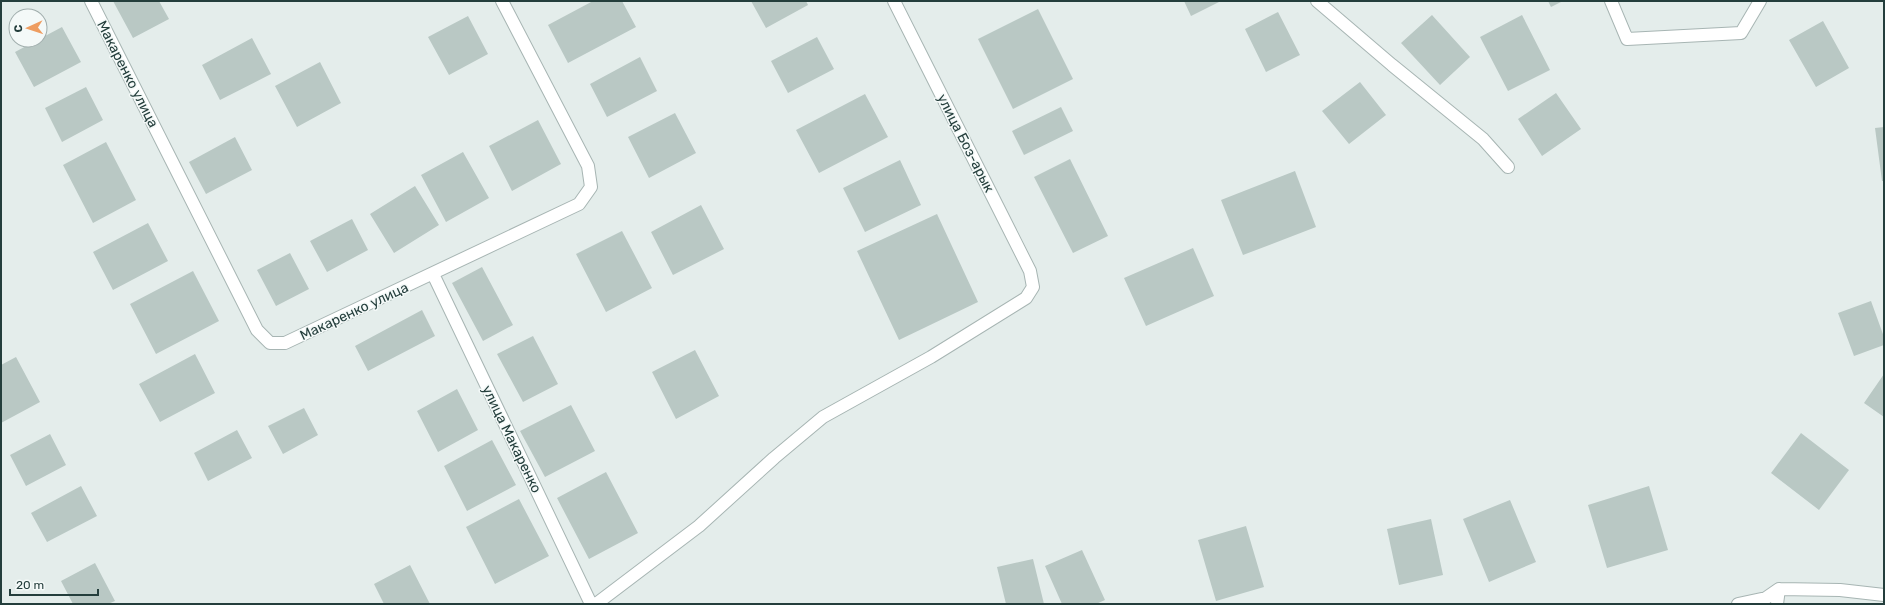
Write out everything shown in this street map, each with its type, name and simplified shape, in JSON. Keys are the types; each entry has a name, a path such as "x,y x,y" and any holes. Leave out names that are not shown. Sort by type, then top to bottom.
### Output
{"street":[{"name":"Макаренко улица","path":"91,1 257,330 270,343 285,343 579,204 591,187 588,166 502,1"},
{"name":"улица Боз-арык","path":"596,604 699,526 774,458 823,417 931,357 1019,303 1026,298 1033,287 1030,271 894,1"},
{"path":"1317,1 1392,65 1483,138 1508,167"},
{"path":"1611,1 1627,39 1741,33 1760,1"},
{"name":"улица Макаренко","path":"433,274 591,604"},
{"path":"1777,604 1779,589"},
{"path":"1738,604 1766,598 1779,589 1840,590 1884,595"}],"building":[{"path":"113,1 159,1 169,19 133,38"},
{"path":"593,1 622,1 636,27 568,63 548,25"},
{"path":"751,1 806,1 808,5 766,28"},
{"path":"1184,1 1221,1 1191,16"},
{"path":"1548,1 1563,1 1551,7"},
{"path":"1038,9 1073,79 1013,109 978,39"},
{"path":"1278,12 1300,55 1266,72 1245,29"},
{"path":"1432,15 1470,57 1440,85 1401,43"},
{"path":"1522,15 1550,70 1508,91 1480,37"},
{"path":"468,16 488,54 449,75 428,37"},
{"path":"1823,21 1849,68 1816,87 1789,40"},
{"path":"62,27 81,62 34,87 15,52 23,48 48,48 48,34"},
{"path":"817,37 834,69 788,93 771,61"},
{"path":"252,38 271,74 220,100 202,65"},
{"path":"640,57 657,91 607,117 590,84"},
{"path":"320,62 341,103 297,127 275,86"},
{"path":"1360,82 1386,115 1349,144 1322,111"},
{"path":"86,87 103,120 62,142 45,108"},
{"path":"1556,93 1581,129 1542,156 1518,119"},
{"path":"865,94 888,137 819,173 796,130"},
{"path":"1061,107 1073,131 1024,155 1012,131"},
{"path":"675,113 696,153 649,178 628,137"},
{"path":"538,120 561,164 512,191 489,146"},
{"path":"1884,127 1884,181 1882,181 1875,128"},
{"path":"235,137 252,170 206,194 189,162"},
{"path":"106,142 136,200 93,223 63,165"},
{"path":"463,152 489,198 446,222 421,175"},
{"path":"1070,159 1108,236 1073,253 1034,177"},
{"path":"900,160 921,205 865,232 843,188"},
{"path":"1295,171 1316,227 1243,255 1221,200"},
{"path":"415,186 439,225 394,253 370,214"},
{"path":"701,205 724,249 673,275 651,232"},
{"path":"937,214 978,302 899,340 857,251"},
{"path":"352,219 368,250 327,272 310,241"},
{"path":"148,223 168,261 113,290 93,252"},
{"path":"622,231 652,288 606,312 576,254"},
{"path":"1193,248 1214,296 1146,326 1124,278"},
{"path":"290,253 309,289 276,306 257,270"},
{"path":"482,267 513,325 483,341 452,283"},
{"path":"193,271 219,321 156,354 130,304"},
{"path":"1871,301 1884,337 1884,345 1854,356 1838,313"},
{"path":"422,310 435,336 368,371 355,346"},
{"path":"533,336 558,384 523,402 497,354"},
{"path":"695,350 719,396 676,419 652,372"},
{"path":"195,354 215,393 160,422 139,384"},
{"path":"16,357 40,402 1,423 1,365"},
{"path":"1884,374 1884,417 1864,403"},
{"path":"457,389 478,430 438,452 417,411"},
{"path":"571,405 595,451 545,477 520,431"},
{"path":"304,408 318,435 283,454 268,426"},
{"path":"237,430 252,458 208,481 194,453"},
{"path":"1801,433 1849,470 1819,510 1771,473"},
{"path":"50,434 66,465 26,486 10,455"},
{"path":"492,440 516,485 467,511 444,466"},
{"path":"606,472 638,533 589,559 557,498"},
{"path":"81,486 97,516 47,542 31,513"},
{"path":"1649,486 1668,550 1607,568 1588,505"},
{"path":"519,499 549,556 495,584 466,527"},
{"path":"1510,500 1536,562 1489,582 1463,519"},
{"path":"1431,519 1443,575 1399,585 1387,529"},
{"path":"1246,526 1264,587 1216,601 1198,540"},
{"path":"1082,550 1105,600 1096,604 1062,604 1045,566"},
{"path":"1033,559 1044,604 1006,604 997,567"},
{"path":"95,563 115,601 108,604 73,604 61,581"},
{"path":"410,565 430,604 384,604 374,584"}]}
